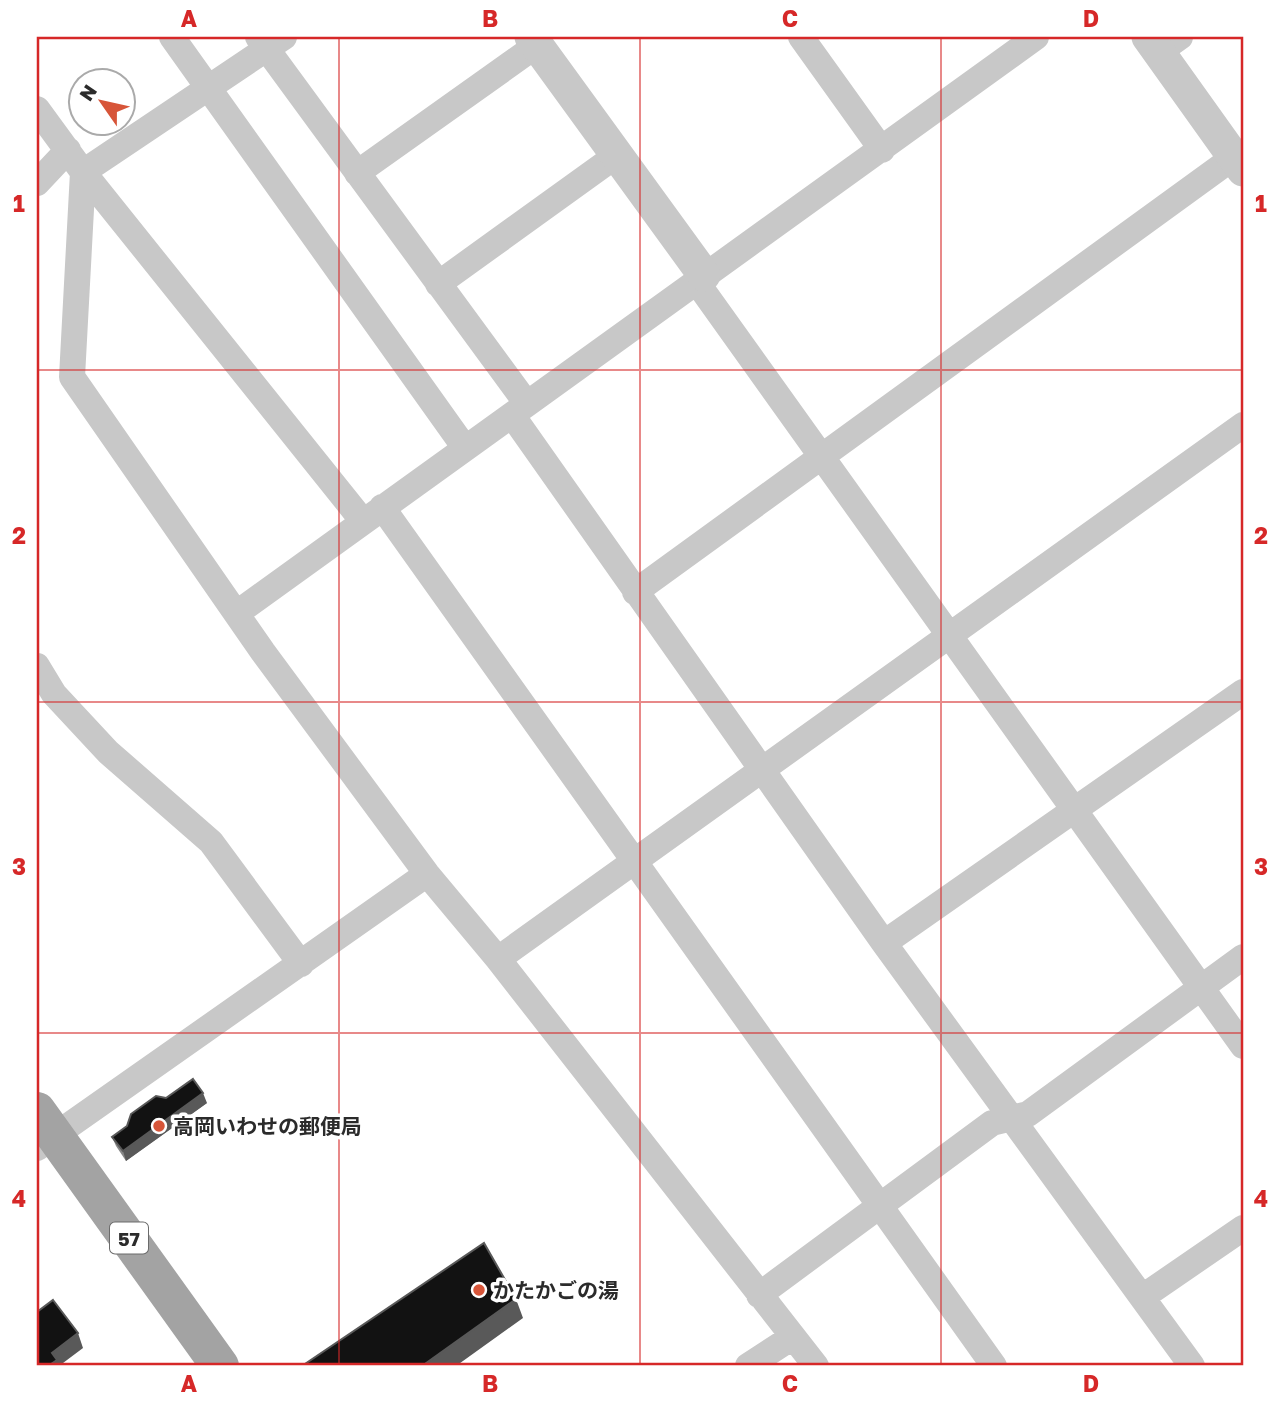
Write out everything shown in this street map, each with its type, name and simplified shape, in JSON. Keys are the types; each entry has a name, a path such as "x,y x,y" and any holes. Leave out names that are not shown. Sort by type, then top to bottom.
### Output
{"main road":[{"name":"57","path":"43,1131 220,1366"}],"street":[{"path":"172,37 465,448"},
{"path":"801,37 882,150"},
{"path":"237,613 372,513 882,150 1036,37"},
{"path":"83,172 208,88 269,41 357,173 438,284 635,592 884,943 1144,1296 1192,1366"},
{"path":"357,173 534,41 617,155 821,455 1243,1046"},
{"path":"635,592 821,455 1239,164 1162,42"},
{"path":"37,109 83,172 372,513 633,860 994,1366"},
{"path":"37,183 68,150"},
{"path":"438,284 617,155"},
{"path":"83,172 72,377 237,613 427,874 498,959 791,1338 816,1366"},
{"path":"498,959 1243,425"},
{"path":"37,666 54,694 108,752 211,842 301,964"},
{"path":"884,943 1243,692"},
{"path":"43,1131 301,964 427,874"},
{"path":"759,1295 878,1204 992,1122 1028,1114 1243,957"},
{"path":"1144,1296 1243,1228"},
{"path":"748,1366 791,1338"}],"building":[{"path":"193,1079 203,1093 123,1151 112,1137 127,1126 131,1114 156,1096 166,1098"},
{"name":"かたかごの湯","path":"484,1243 516,1299 422,1366 302,1366"},
{"path":"53,1300 78,1333 52,1353 57,1360 48,1366 37,1366 37,1312"}],"place":[{"name":"高岡いわせの郵便局","path":"159,1126"},
{"name":"かたかごの湯","path":"479,1290"}]}
